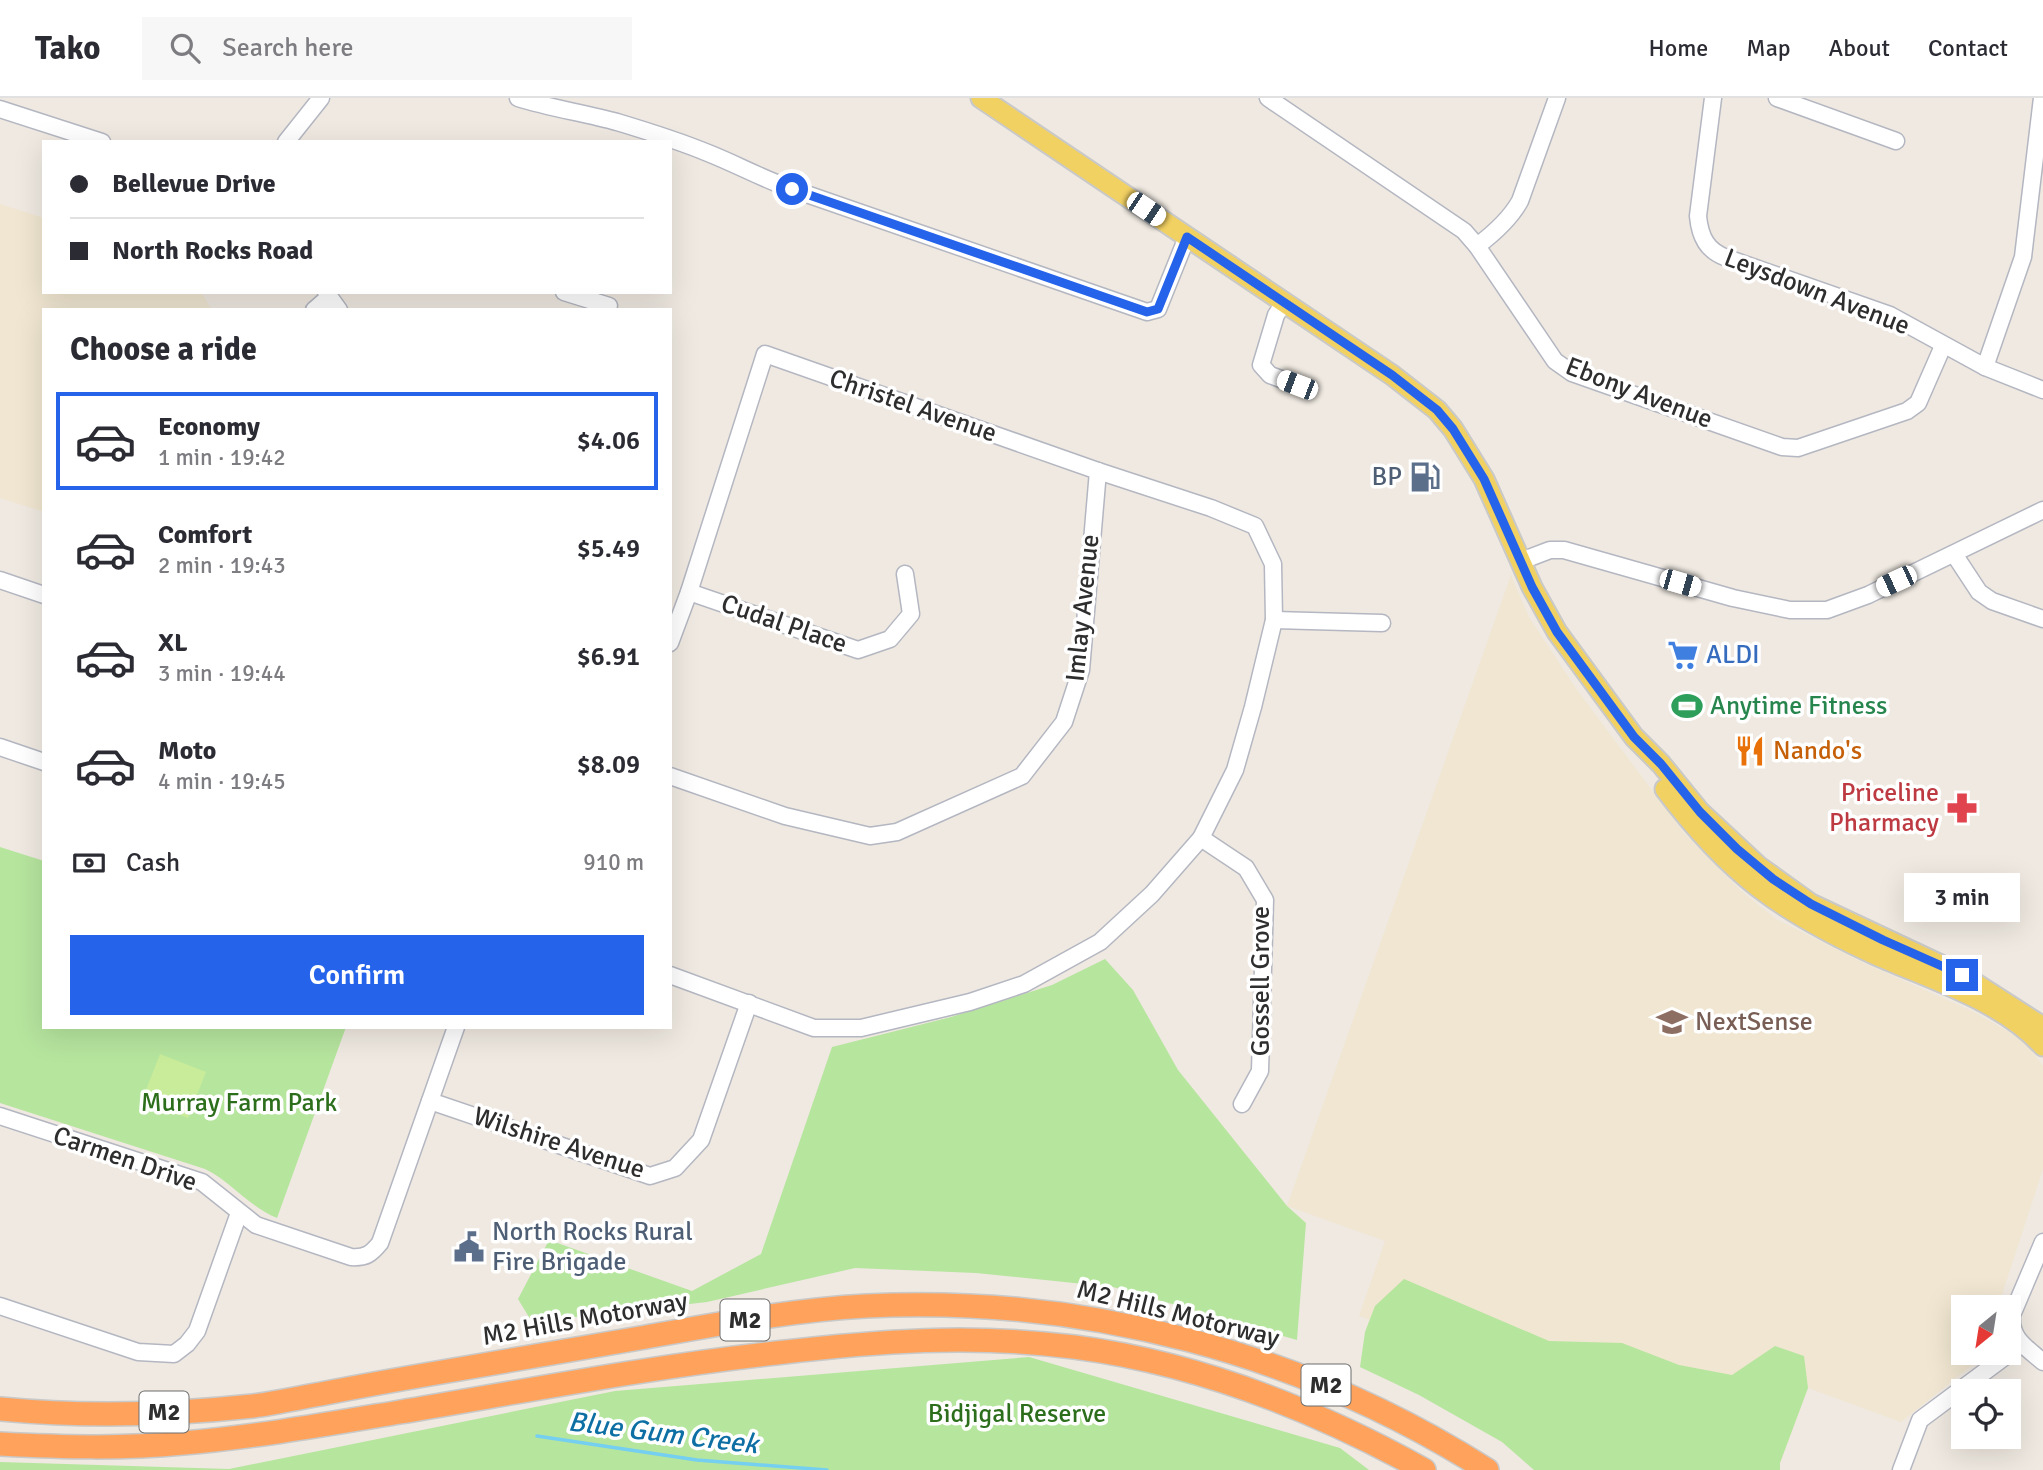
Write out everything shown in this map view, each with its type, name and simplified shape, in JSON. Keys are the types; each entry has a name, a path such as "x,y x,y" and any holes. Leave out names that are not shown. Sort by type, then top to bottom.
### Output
{"highway":[{"name":"M2 Hills Motorway","path":"0,1409 116,1415 257,1406 505,1361 811,1311 892,1306 988,1307 1072,1316 1152,1331 1241,1354 1333,1388 1417,1428 1487,1470"},
{"name":"M2 Hills Motorway","path":"0,1444 65,1447 163,1445 331,1423 684,1363 884,1342 951,1338 1078,1348 1222,1380 1277,1399 1356,1433 1424,1470"}],"main road":[{"path":"981,98 1402,382 1437,410 1478,468 1557,632 1634,737 1652,771 1690,822 1730,864 1761,891 1791,911 1831,934 1986,1003 2017,1023 2043,1046"},
{"path":"1634,737 1661,764 1700,812 1737,849 1773,879 1833,915 1962,975 2042,1025"}],"street":[{"path":"288,140 321,98"},
{"path":"520,98 546,107 617,122 671,140"},
{"name":"Ebony Avenue","path":"1268,98 1459,227 1476,246 1549,352 1563,368 1572,373 1782,447 1798,448 1907,411 1918,402 1943,346"},
{"path":"1476,246 1513,214 1557,98"},
{"name":"Leysdown Avenue","path":"1713,98 1699,216 1701,248 1890,315 1985,367 2043,390"},
{"path":"1777,98 1896,141"},
{"path":"1985,367 2023,257 2042,106"},
{"path":"0,109 97,140"},
{"path":"672,140 792,189 1147,312 1158,309 1187,237"},
{"path":"570,294 609,306"},
{"path":"1283,303 1276,315 1261,365 1270,375 1297,385"},
{"name":"Christel Avenue","path":"672,638 765,354 1255,526 1273,564 1274,620 1254,707 1235,770 1201,838 1152,894 1100,942 1024,984 970,1002 861,1028 814,1028 672,976"},
{"name":"Imlay Avenue","path":"672,777 785,816 870,836 897,832 1022,776 1065,722 1082,670 1098,471"},
{"path":"1521,561 1550,550 1564,550 1733,598 1790,610 1826,610 1954,554 2043,510"},
{"path":"1954,554 1979,592 1992,601 2043,619"},
{"name":"Cudal Place","path":"689,592 858,650 890,639 911,614 905,574"},
{"path":"0,580 42,594"},
{"path":"1274,620 1382,623"},
{"path":"0,747 42,761"},
{"name":"Gossell Grove","path":"1201,838 1246,868 1265,900 1260,1071 1242,1104"},
{"name":"Wilshire Avenue","path":"430,1101 650,1176 675,1168 701,1140 748,1003"},
{"path":"430,1101 455,1029"},
{"name":"Carmen Drive","path":"0,1116 202,1182 256,1225 351,1257 362,1258 371,1254 380,1243 430,1101"},
{"path":"0,1306 138,1352 174,1354 187,1344 197,1331 239,1213"},
{"path":"2043,1242 2012,1315 2013,1334 2043,1362"},
{"path":"1901,1470 1920,1420 2022,1344"}],"shaded area":[{"path":"0,204 42,217 42,294 202,294 211,308 42,308 42,511 0,498"},
{"name":"NextSense","path":"1511,575 1529,617 1575,687 1683,832 1740,890 1776,919 1866,964 1972,1011 2011,1033 2027,1045 2043,1066 2043,1169 2002,1295 1951,1295 1951,1365 1972,1365 1951,1379 1951,1382 1901,1422 1808,1388 1780,1463 1359,1316 1385,1241 1287,1206"}],"green space":[{"name":"Murray Farm Park","path":"0,847 42,860 42,1029 345,1029 277,1218 258,1208 205,1169 0,1103"},
{"path":"1105,959 1133,990 1178,1070 1287,1206 1306,1223 1297,1340 1113,1287 976,1273 855,1268 707,1302 532,1322 518,1299 549,1240 692,1291 761,1254 832,1047 951,1017 1052,985"},
{"path":"160,1054 206,1072 188,1118 142,1100"},
{"path":"1404,1279 1549,1341 1622,1343 1679,1365 1732,1375 1775,1346 1804,1356 1808,1388 1780,1463 1780,1470 1534,1470 1502,1442 1419,1395 1360,1367 1365,1332 1375,1306"},
{"name":"Bidjigal Reserve","path":"1029,1357 1340,1448 1369,1470 0,1470 0,1462 229,1469 615,1391"}],"waterway":[{"name":"Blue Gum Creek","path":"537,1436 697,1460 827,1470"}],"place":[{"name":"BP","path":"1425,477"},
{"name":"ALDI","path":"1683,655"},
{"name":"Anytime Fitness","path":"1687,706"},
{"name":"Nando's","path":"1750,751"},
{"name":"Priceline Pharmacy","path":"1962,808"},
{"name":"NextSense","path":"1672,1022"},
{"name":"North Rocks Rural Fire Brigade","path":"469,1247"}],"route":[{"path":"792,189 1147,312 1158,309 1187,237 1413,389 1437,410 1453,429 1484,479 1532,587 1557,632 1634,737 1661,764 1700,812 1737,849 1773,879 1811,904 1962,975"}]}
